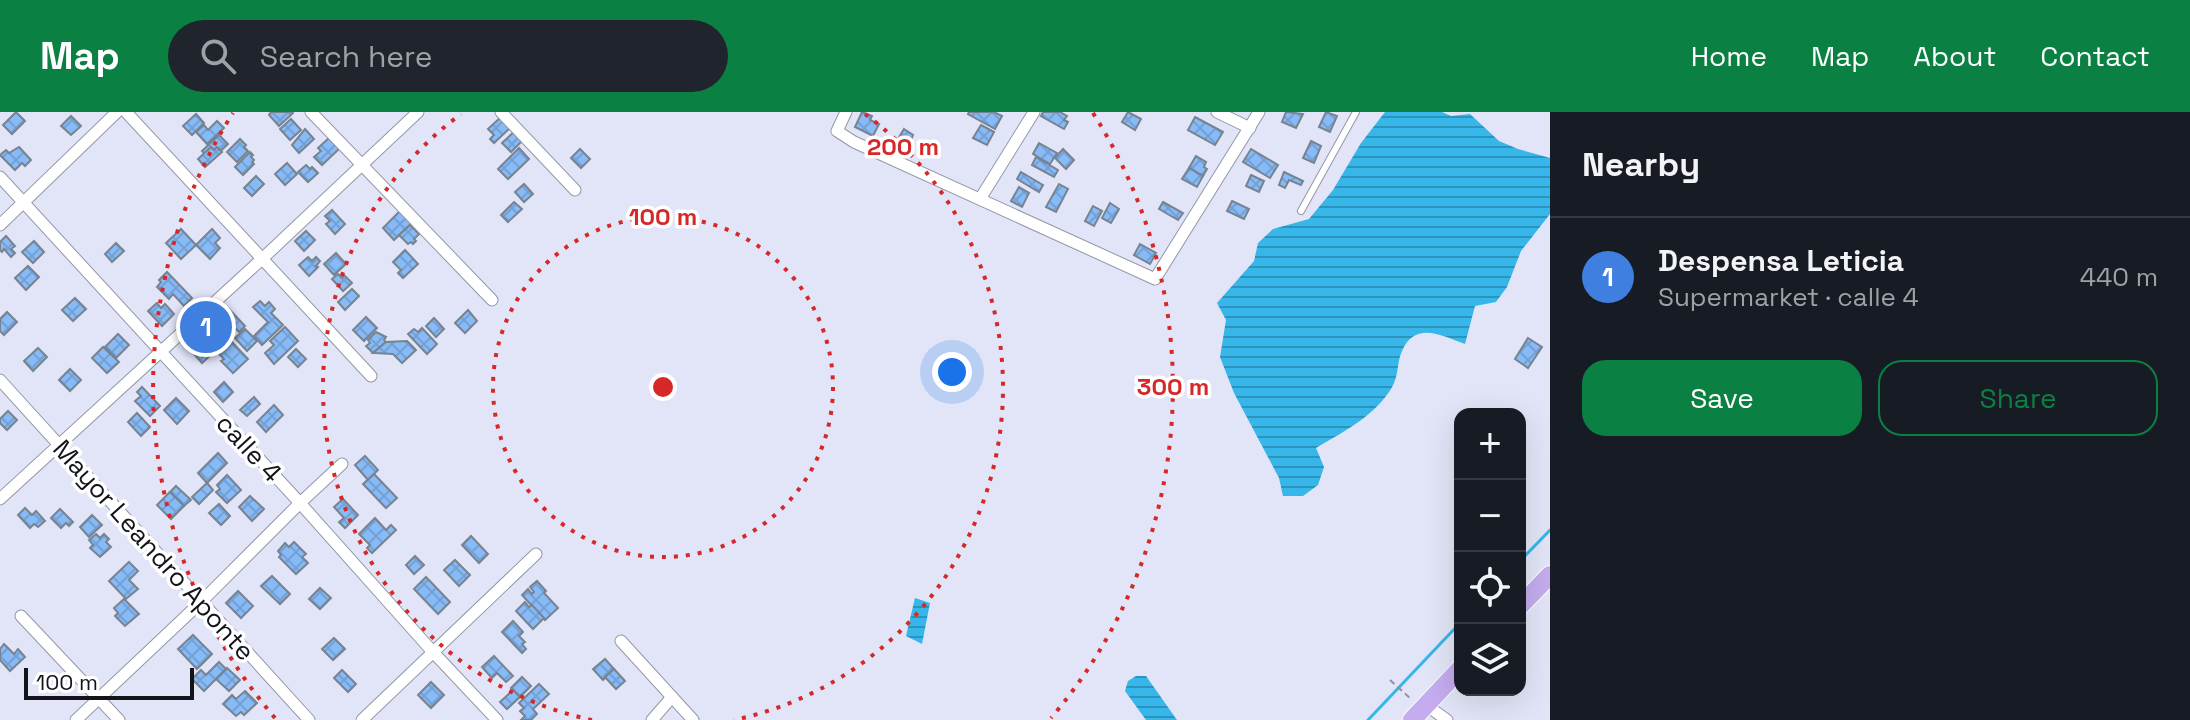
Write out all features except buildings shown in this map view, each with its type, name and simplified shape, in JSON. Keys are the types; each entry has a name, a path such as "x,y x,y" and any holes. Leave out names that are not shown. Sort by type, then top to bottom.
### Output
{"highway":[{"path":"1526,600 1550,575"},
{"path":"1412,720 1454,675"}],"street":[{"path":"0,225 117,112"},
{"path":"126,112 371,376"},
{"path":"311,112 492,300"},
{"path":"0,499 418,112"},
{"path":"501,112 575,190"},
{"path":"846,112 837,131 854,142 1155,279 1259,112"},
{"path":"980,199 1034,112"},
{"path":"1217,112 1250,128"},
{"name":"calle 4","path":"0,177 497,720"},
{"name":"Mayor Leandro Aponte","path":"0,380 309,720"},
{"path":"76,720 342,464"},
{"path":"362,720 536,554"},
{"path":"21,616 119,720"},
{"path":"621,641 693,720"},
{"path":"652,720 672,697"},
{"path":"1426,705 1447,720"}],"lane":[{"path":"1301,211 1356,112"}],"path":[{"path":"1390,680 1408,696"}],"water":[{"path":"1385,112 1442,112 1451,116 1470,114 1499,141 1550,158 1550,214 1521,251 1507,287 1496,302 1475,306 1465,344 1430,333 1422,333 1408,341 1402,351 1395,381 1382,401 1356,424 1316,448 1324,467 1318,485 1303,496 1283,496 1279,478 1234,393 1220,357 1226,320 1217,303 1254,261 1258,243 1273,229 1309,219 1333,190 1361,143"},
{"path":"915,598 930,603 922,644 906,636"},
{"path":"1136,676 1146,676 1177,720 1146,720 1125,691 1128,681"}],"waterway":[{"path":"1526,555 1550,530"},
{"path":"1368,720 1459,624"}],"place":[{"name":"Despensa Leticia","path":"206,327"}]}
